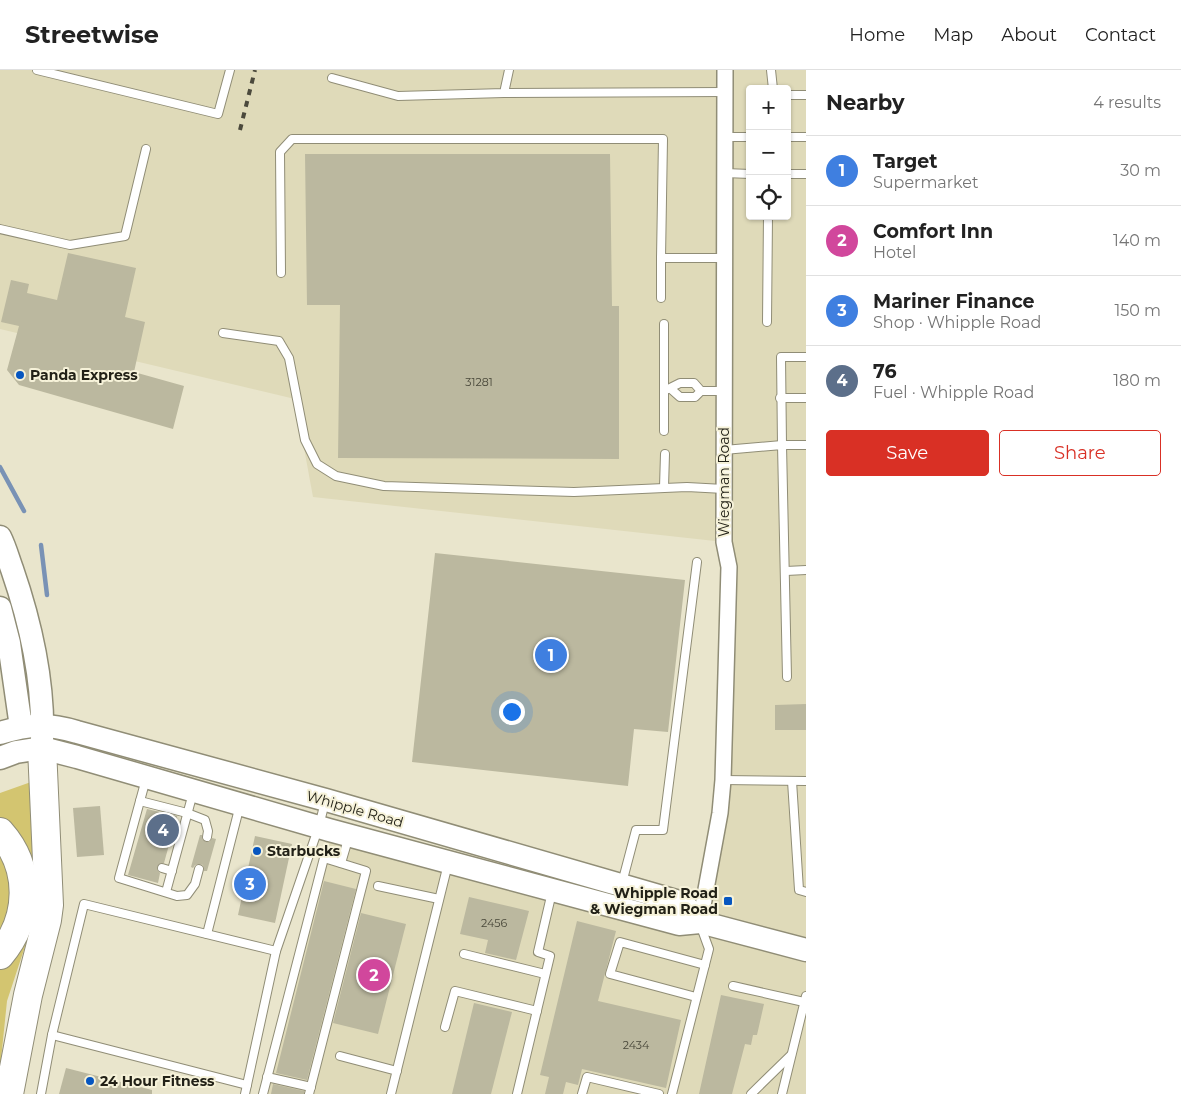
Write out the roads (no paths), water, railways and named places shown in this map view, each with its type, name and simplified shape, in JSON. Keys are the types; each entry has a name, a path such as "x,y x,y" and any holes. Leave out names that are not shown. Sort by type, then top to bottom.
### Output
{"highway":[{"path":"9,1094 28,995 49,905 26,733"},
{"path":"0,832 10,846 20,866 24,881 24,896 18,927 0,955"}],"main road":[{"path":"0,537 20,592 31,633 42,698 26,733"},
{"path":"0,608 26,733"},
{"name":"Whipple Road","path":"26,733 60,727 326,800 684,903 700,922"},
{"name":"Whipple Road","path":"0,758 16,752 26,733"},
{"name":"Whipple Road","path":"26,733 147,777 319,826 679,924 700,922 806,950"}],"street":[{"name":"Wiegman Road","path":"700,922 720,813 723,780 729,567 724,542 725,70"}],"lane":[{"path":"40,70 218,114 230,70"},
{"path":"504,93 509,70"},
{"path":"771,70 773,85"},
{"path":"332,78 398,96 504,93 725,92"},
{"path":"791,95 806,95"},
{"path":"725,137 746,137"},
{"path":"791,137 806,137"},
{"path":"281,273 280,152 292,139 663,140 661,298"},
{"path":"0,229 70,246 125,236 146,149"},
{"path":"725,174 746,174"},
{"path":"791,174 806,174"},
{"path":"767,322 768,220"},
{"path":"661,258 724,258"},
{"path":"664,324 667,389 664,431"},
{"path":"223,333 279,341 289,358 305,440 318,464 336,476 384,486 574,492 664,487 724,489"},
{"path":"787,677 786,571 780,398 781,357 806,357"},
{"path":"667,389 680,383 694,383 701,391"},
{"path":"667,389 680,397 695,397 701,391 724,391"},
{"path":"780,398 806,398"},
{"path":"724,450 755,446 806,445"},
{"path":"664,487 665,454"},
{"path":"621,885 636,830 663,830 697,562"},
{"path":"786,571 806,570"},
{"path":"147,777 140,801 139,820 135,836 128,859 119,878 177,896 187,896 194,884 199,869"},
{"path":"723,780 806,781"},
{"path":"792,781 798,890 806,892"},
{"path":"166,892 194,790"},
{"path":"245,1094 276,951 319,826 326,800"},
{"path":"140,801 187,813 205,820 208,831 207,837"},
{"path":"207,934 240,804"},
{"path":"174,828 183,831"},
{"path":"341,863 349,834"},
{"path":"169,845 178,848"},
{"path":"263,1094 267,1077 324,858 366,871 310,1090 267,1077"},
{"path":"391,1094 449,862"},
{"path":"162,868 172,871"},
{"path":"378,886 439,899"},
{"path":"517,1094 550,956 538,952 552,890"},
{"path":"42,1094 52,1035 84,904 276,951"},
{"path":"672,1094 709,948 700,922"},
{"path":"696,997 610,974 620,942 705,965"},
{"path":"464,954 545,974"},
{"path":"733,986 805,999 782,1094"},
{"path":"445,1027 455,991 537,1011"},
{"path":"52,1035 247,1085"},
{"path":"751,1094 791,1055"},
{"path":"340,1056 397,1071"},
{"path":"582,1094 587,1077 659,1094"}],"waterway":[{"path":"0,467 24,511"},
{"path":"41,545 47,595"}],"railway":[{"path":"240,130 255,70"}],"place":[{"name":"Panda Express","path":"20,375"},
{"name":"Target","path":"551,655"},
{"name":"76","path":"163,830"},
{"name":"Starbucks","path":"257,851"},
{"name":"Mariner Finance","path":"250,884"},
{"name":"Whipple Road & Wiegman Road","path":"728,901"},
{"name":"Comfort Inn","path":"374,975"},
{"name":"24 Hour Fitness","path":"90,1081"}]}
